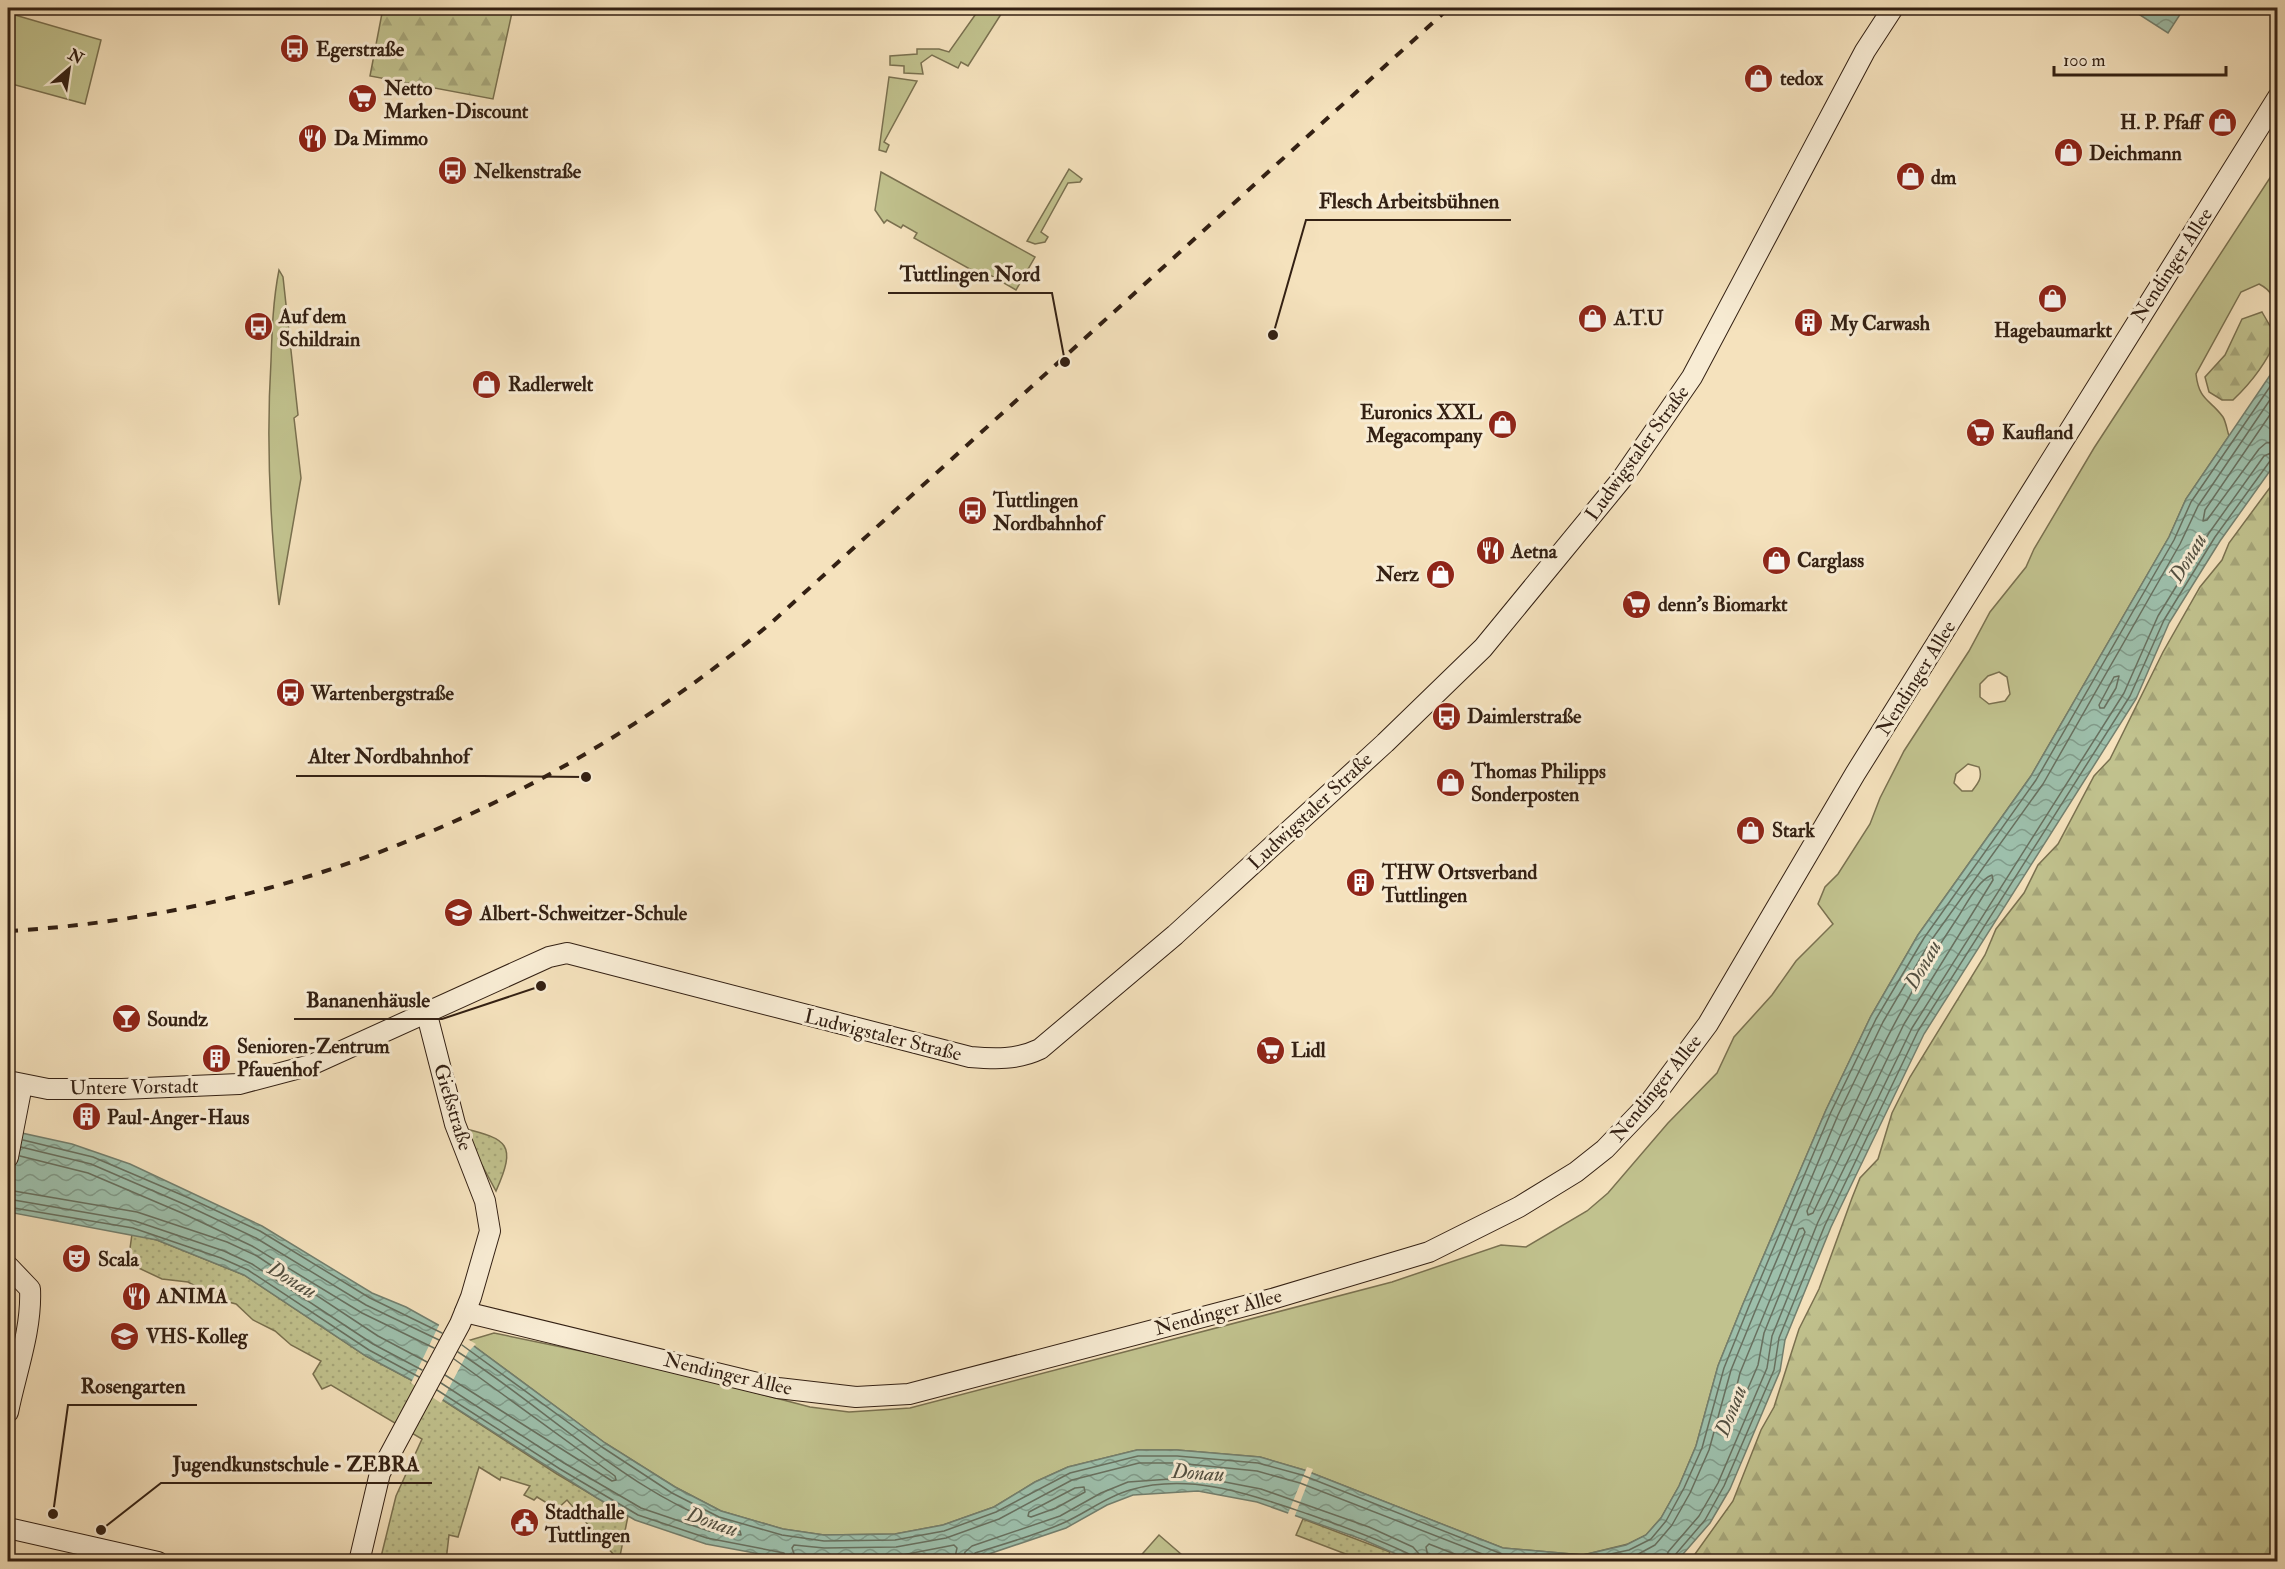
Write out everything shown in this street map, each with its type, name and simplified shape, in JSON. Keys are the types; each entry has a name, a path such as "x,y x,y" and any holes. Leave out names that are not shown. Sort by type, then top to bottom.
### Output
{"street":[{"name":"Ludwigstaler Straße","path":"426,1011 549,957 567,953 970,1057 1000,1059 1024,1056 1040,1049 1175,935 1385,743 1483,648 1614,489 1692,377 1865,51 1893,8"},
{"name":"Nendinger Allee","path":"465,1312 778,1388 856,1397 909,1394 1272,1299 1429,1252 1519,1208 1576,1172 1605,1149 1650,1102 1708,1024 1855,774 2277,97"},
{"name":"Untere Vorstadt","path":"15,1083 48,1089 122,1089 239,1084 311,1065 426,1011"},
{"name":"Gießstraße","path":"359,1562 380,1473 456,1332 465,1312 490,1231 485,1201 455,1124 426,1011"},
{"path":"8,1157 17,1113 15,1083"},
{"path":"8,1266 30,1288 31,1304 8,1412"},
{"path":"8,1528 70,1553 158,1562"}],"green space":[{"path":"383,8 513,8 493,99 370,76"},
{"path":"980,8 1005,8 968,66 961,62 958,68 932,55 921,63 923,74 904,73 904,66 890,65 890,56 917,54 917,49 939,49 949,52"},
{"path":"8,13 101,40 85,104 8,83"},
{"path":"889,77 917,81 884,142 889,145 886,152 879,150"},
{"path":"2277,167 2277,326 2274,302 2270,292 2259,284 2241,292 2196,374 2202,395 2223,417 2229,436 2186,499 2169,537 2031,776 1918,935 1871,1016 1826,1110 1743,1304 1718,1366 1696,1446 1679,1486 1661,1518 1646,1535 1628,1544 1583,1555 1503,1548 1304,1470 1260,1457 1177,1450 1137,1450 1068,1467 1035,1482 994,1507 943,1525 895,1534 824,1535 783,1529 721,1511 675,1487 605,1443 467,1341 494,1333 658,1367 810,1407 849,1412 910,1408 1392,1282 1501,1245 1526,1247 1587,1211 1608,1193 1668,1123 1717,1073 1734,1037 1772,995 1796,961 1833,924 1818,904 1825,887 1838,874 1870,824 1880,798 1904,751 1969,651 1990,612 2026,567 2034,549 2094,448","holes":["1999,672 2007,677 2010,694 2005,701 1989,704 1980,697 1980,684 1988,676","1968,764 1979,767 1980,777 1972,791 1962,791 1954,783 1956,774"]},
{"path":"1069,169 1082,179 1080,182 1068,183 1041,232 1048,237 1045,242 1035,244 1027,241"},
{"path":"881,172 1035,257 1016,290 985,272 977,273 914,238 917,233 903,225 901,228 887,220 884,223 875,210"},
{"path":"279,270 283,277 298,415 294,418 301,478 279,605 271,514 269,422 273,316"},
{"path":"2262,312 2277,338 2273,347 2258,372 2240,393 2233,400 2222,400 2209,392 2205,377 2225,355 2242,319"},
{"path":"2277,478 2277,1561 1690,1561 1733,1501 1761,1430 1774,1407 1799,1329 1819,1289 1860,1178 1878,1159 1892,1113 1910,1077 1985,955 1996,929 2024,893 2038,865 2058,844 2094,776 2110,759 2163,652 2200,587 2222,560 2229,543"},
{"path":"462,1128 490,1136 499,1140 504,1146 507,1153 506,1163 496,1191"},
{"path":"132,1234 157,1240 244,1275 366,1356 415,1382 557,1474 628,1516 619,1561 567,1500 557,1509 537,1497 534,1500 524,1495 530,1486 501,1477 500,1480 479,1467 458,1537 449,1535 446,1561 380,1561 396,1496 422,1439 331,1385 322,1389 313,1374 321,1361 291,1345 275,1331 253,1320 236,1304 221,1300 188,1282 162,1279 128,1263"},
{"path":"1303,1519 1390,1552 1386,1561 1364,1561 1296,1535"},
{"path":"1159,1535 1189,1561 1136,1561"}],"water":[{"path":"2129,8 2174,8 2181,13 2168,33"},
{"name":"Donau","path":"2277,365 2277,461 2220,541 2169,623 2136,699 1924,1034 1831,1227 1785,1340 1780,1371 1730,1489 1710,1523 1677,1561 1412,1561 1364,1540 1257,1502 1198,1491 1133,1495 1107,1505 1066,1528 968,1561 798,1561 706,1544 635,1520 597,1498 415,1382 366,1356 244,1275 157,1240 8,1212 8,1130 72,1144 130,1164 262,1226 372,1293 406,1307 467,1341 605,1443 675,1487 721,1511 783,1529 824,1535 895,1534 943,1525 994,1507 1035,1482 1068,1467 1137,1450 1177,1450 1260,1457 1304,1470 1503,1548 1583,1555 1626,1545 1646,1535 1661,1518 1679,1486 1696,1446 1718,1366 1743,1304 1826,1110 1871,1016 1918,935 2031,776 2169,537 2186,499"}],"pier":[{"path":"440,1323 476,1344 468,1352 441,1403 411,1383"},
{"path":"1307,1467 1313,1469 1294,1518 1287,1516"}],"railway":[{"path":"8,931 113,921 216,901 316,874 414,838 509,795 601,745 688,687 771,623 1449,8"}],"place":[{"name":"Egerstraße","path":"295,49"},
{"name":"tedox","path":"1759,78"},
{"name":"Netto Marken-Discount","path":"363,99"},
{"name":"H. P. Pfaff","path":"2222,122"},
{"name":"Da Mimmo","path":"313,138"},
{"name":"Deichmann","path":"2068,153"},
{"name":"Nelkenstraße","path":"453,171"},
{"name":"dm","path":"1910,177"},
{"name":"Hagebaumarkt","path":"2053,299"},
{"name":"A.T.U","path":"1593,318"},
{"name":"My Carwash","path":"1809,323"},
{"name":"Auf dem Schildrain","path":"258,327"},
{"name":"Flesch Arbeitsbühnen","path":"1273,335"},
{"name":"Tuttlingen Nord","path":"1065,362"},
{"name":"Radlerwelt","path":"487,384"},
{"name":"Euronics XXL Megacompany","path":"1503,424"},
{"name":"Kaufland","path":"1981,432"},
{"name":"Tuttlingen Nordbahnhof","path":"972,511"},
{"name":"Aetna","path":"1490,551"},
{"name":"Carglass","path":"1776,560"},
{"name":"Nerz","path":"1440,574"},
{"name":"denn's Biomarkt","path":"1637,604"},
{"name":"Wartenbergstraße","path":"290,693"},
{"name":"Daimlerstraße","path":"1446,716"},
{"name":"Alter Nordbahnhof","path":"586,777"},
{"name":"Thomas Philipps Sonderposten","path":"1450,782"},
{"name":"Stark","path":"1751,830"},
{"name":"THW Ortsverband Tuttlingen","path":"1361,883"},
{"name":"Albert-Schweitzer-Schule","path":"459,913"},
{"name":"Bananenhäusle","path":"541,986"},
{"name":"Soundz","path":"126,1019"},
{"name":"Lidl","path":"1270,1050"},
{"name":"Senioren-Zentrum Pfauenhof","path":"216,1058"},
{"name":"Paul-Anger-Haus","path":"86,1117"},
{"name":"Scala","path":"77,1259"},
{"name":"ANIMA","path":"136,1296"},
{"name":"VHS-Kolleg","path":"125,1336"},
{"name":"Rosengarten","path":"53,1514"},
{"name":"Stadthalle Tuttlingen","path":"524,1523"},
{"name":"Jugendkunstschule - ZEBRA","path":"101,1530"}]}
